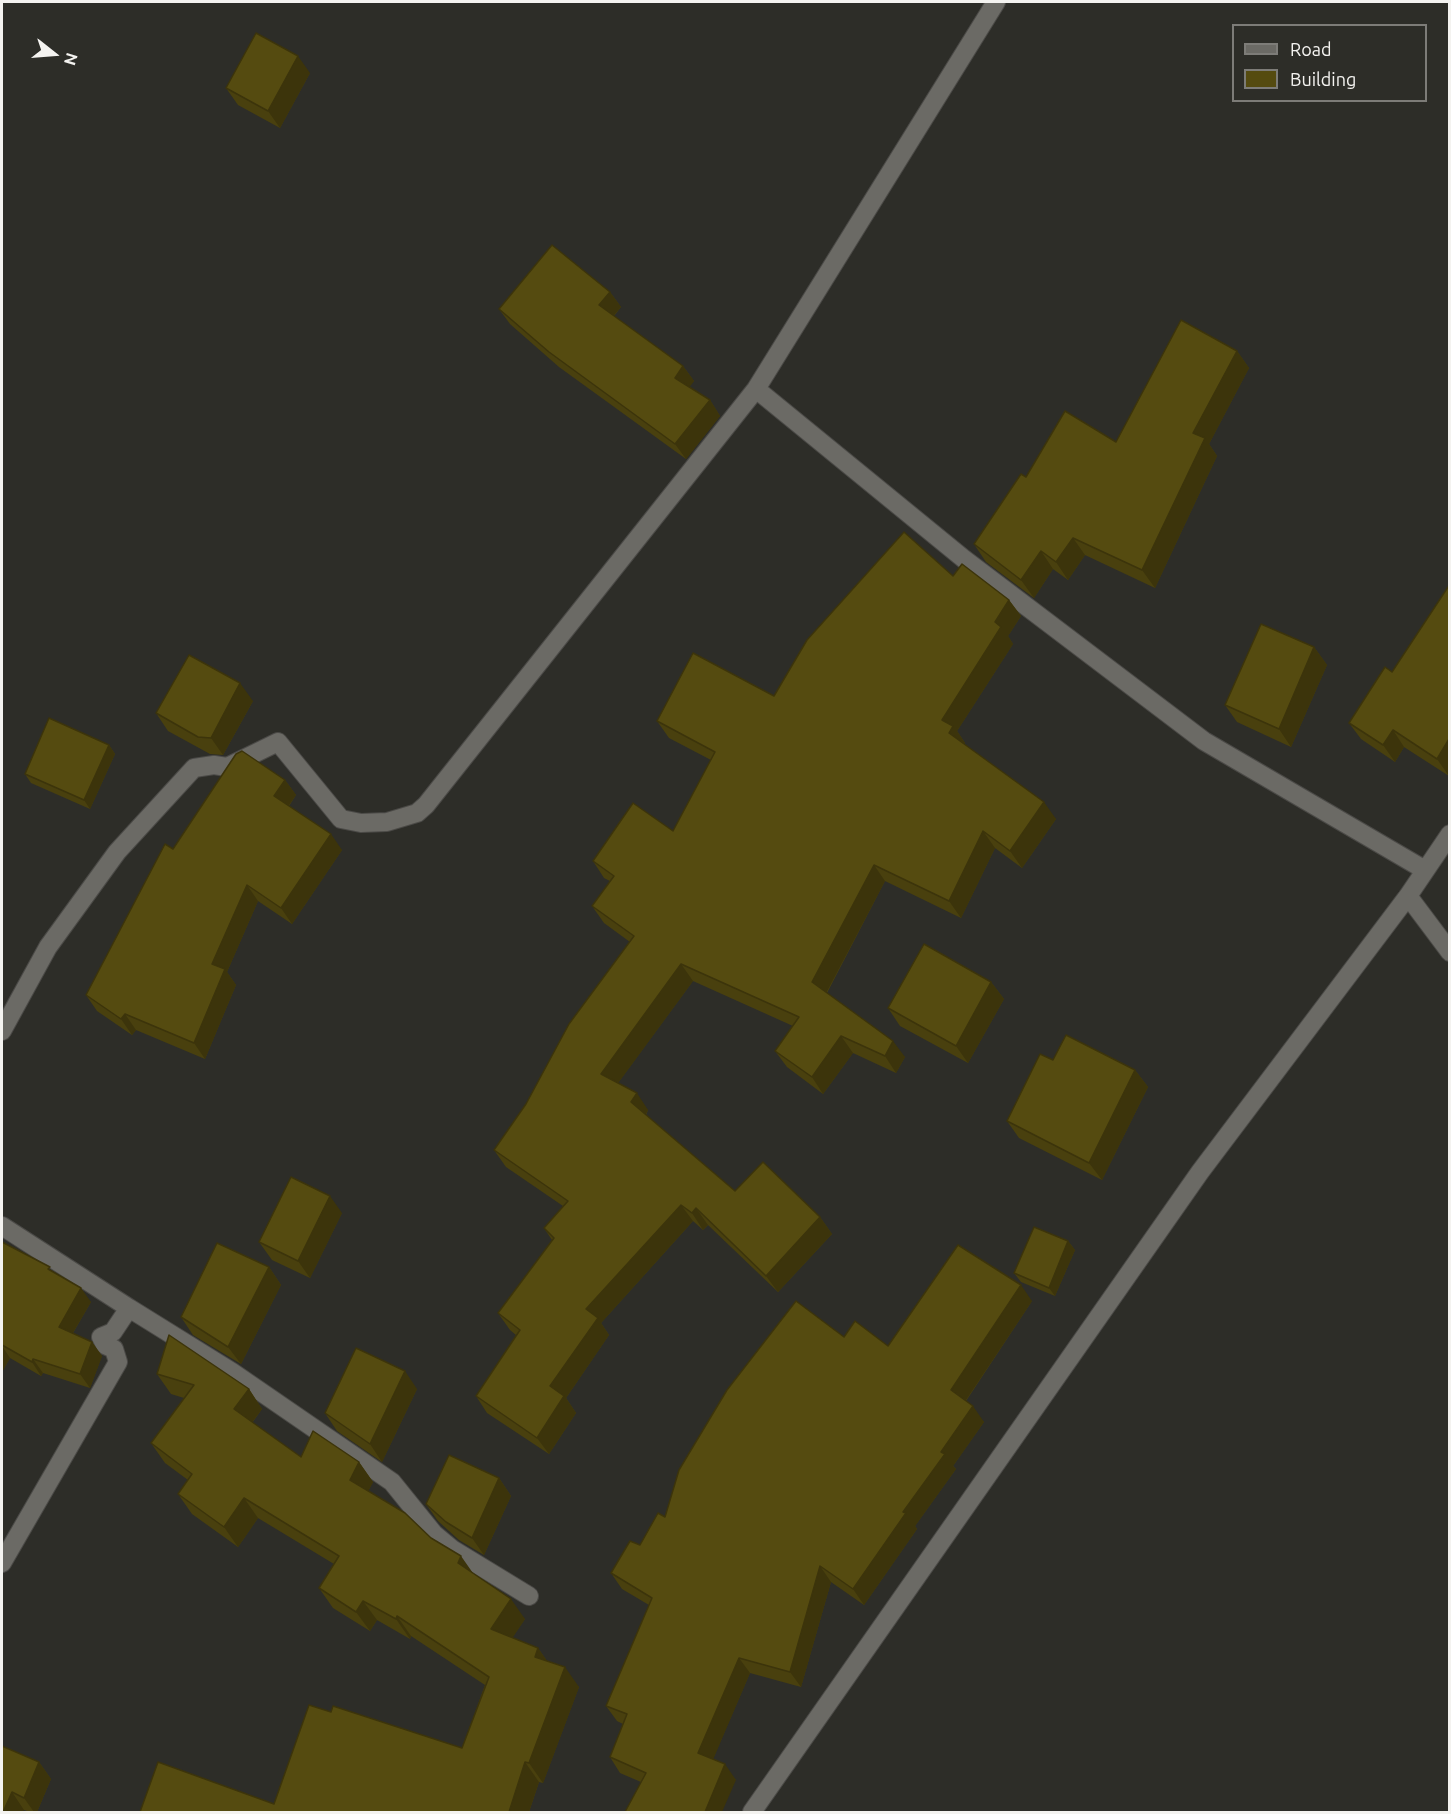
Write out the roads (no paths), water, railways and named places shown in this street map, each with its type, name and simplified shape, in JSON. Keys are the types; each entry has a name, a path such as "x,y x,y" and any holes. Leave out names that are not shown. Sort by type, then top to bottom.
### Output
{"street":[{"path":"2,1031 48,947 117,852 194,768 214,765 227,767 278,742 340,819 362,823 387,822 417,813 426,805 756,389 996,2"},
{"path":"756,389 964,559 1204,741 1425,870"},
{"path":"752,1812 1200,1172 1408,896 1449,834"},
{"path":"1408,896 1449,952"},
{"path":"2,1226 232,1372 392,1482 434,1534 452,1549 529,1596"},
{"path":"2,1563 118,1362 114,1349 105,1345 101,1337 112,1332 129,1308"}]}
